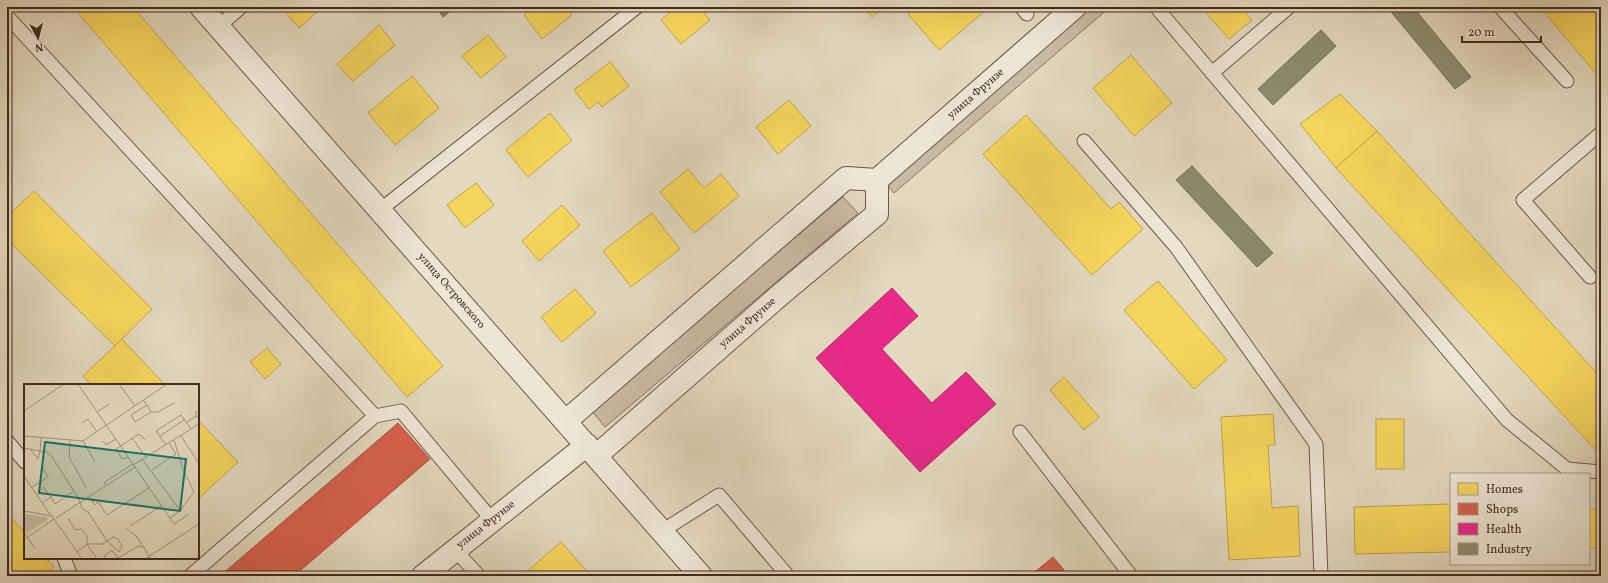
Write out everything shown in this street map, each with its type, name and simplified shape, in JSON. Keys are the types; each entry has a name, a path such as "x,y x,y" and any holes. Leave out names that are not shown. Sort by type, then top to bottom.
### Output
{"street":[{"name":"улица Островского","path":"200,7 701,576"},
{"name":"улица Фрунзе","path":"423,576 493,521 591,450 877,214 877,180 1075,7"},
{"path":"566,421 846,178 877,180"}],"lane":[{"path":"218,27 241,7"},
{"path":"380,210 637,7"},
{"path":"1156,7 1507,420 1566,470 1601,472"},
{"path":"1212,73 1290,7"},
{"path":"1500,7 1567,81"},
{"path":"7,16 375,416"},
{"path":"1590,277 1523,200 1601,133"},
{"path":"1084,140 1176,248 1316,444 1321,576"},
{"path":"190,576 375,416 401,411 493,521"},
{"path":"1020,432 1131,576"},
{"path":"7,441 24,461"},
{"path":"662,531 719,495 788,576"},
{"path":"455,550 479,576"},
{"path":"64,559 71,576"}],"shaded area":[{"path":"1088,7 1110,7 894,193 884,181"},
{"path":"843,197 858,213 605,427 591,410"}],"building: Homes":[{"path":"73,7 133,7 443,366 407,397"},
{"path":"281,7 323,7 299,28"},
{"path":"535,7 566,7 572,15 542,39 524,15"},
{"path":"677,7 699,7 710,20 681,44 661,20"},
{"path":"864,7 884,7 872,17"},
{"path":"916,7 989,7 939,50 908,14"},
{"path":"1201,7 1241,7 1252,20 1229,39"},
{"path":"1540,7 1599,7 1601,9 1601,70 1596,74"},
{"path":"379,25 395,45 353,81 337,64"},
{"path":"488,35 506,57 481,78 462,56"},
{"path":"1131,55 1172,103 1134,136 1093,88"},
{"path":"610,62 629,86 602,107 598,102 589,109 574,90"},
{"path":"412,76 439,108 395,145 368,113"},
{"path":"1340,94 1377,131 1336,168 1300,124"},
{"path":"789,100 811,126 778,154 756,127"},
{"path":"550,113 572,140 528,177 506,150"},
{"path":"1026,115 1111,209 1119,202 1143,229 1092,275 983,154"},
{"path":"1377,131 1601,378 1601,456 1336,168"},
{"path":"688,169 704,188 721,174 739,196 694,233 660,192"},
{"path":"476,183 494,205 465,228 447,205"},
{"path":"34,191 152,309 115,346 7,239 7,217"},
{"path":"562,205 580,225 539,261 522,241"},
{"path":"652,213 680,249 631,287 603,251"},
{"path":"1158,281 1227,360 1194,389 1124,310"},
{"path":"575,289 596,313 562,342 541,317"},
{"path":"122,339 164,384 90,384 83,376"},
{"path":"267,348 281,364 265,379 250,362"},
{"path":"1064,377 1099,417 1084,430 1050,390"},
{"path":"1273,414 1275,445 1268,445 1272,508 1298,506 1300,556 1229,560 1221,417"},
{"path":"1376,419 1404,419 1404,469 1376,469"},
{"path":"199,421 238,462 199,498"},
{"path":"1450,504 1450,552 1355,554 1354,507"},
{"path":"1590,509 1601,509 1601,548 1590,548"},
{"path":"7,513 24,532 24,559 47,559 54,567 44,576 7,576"},
{"path":"561,542 591,576 526,576 524,574"}],"building: Shops":[{"path":"398,423 430,459 294,576 220,576"},
{"path":"1053,557 1069,576 1030,576"}],"building: Health":[{"path":"892,288 918,316 882,349 932,403 966,372 996,404 920,472 816,358"}],"building: Industry":[{"path":"436,7 456,7 443,17"},
{"path":"1387,7 1413,7 1471,77 1455,89"},
{"path":"1321,30 1336,46 1273,105 1258,89"},
{"path":"1192,166 1273,253 1257,267 1176,180"}]}
